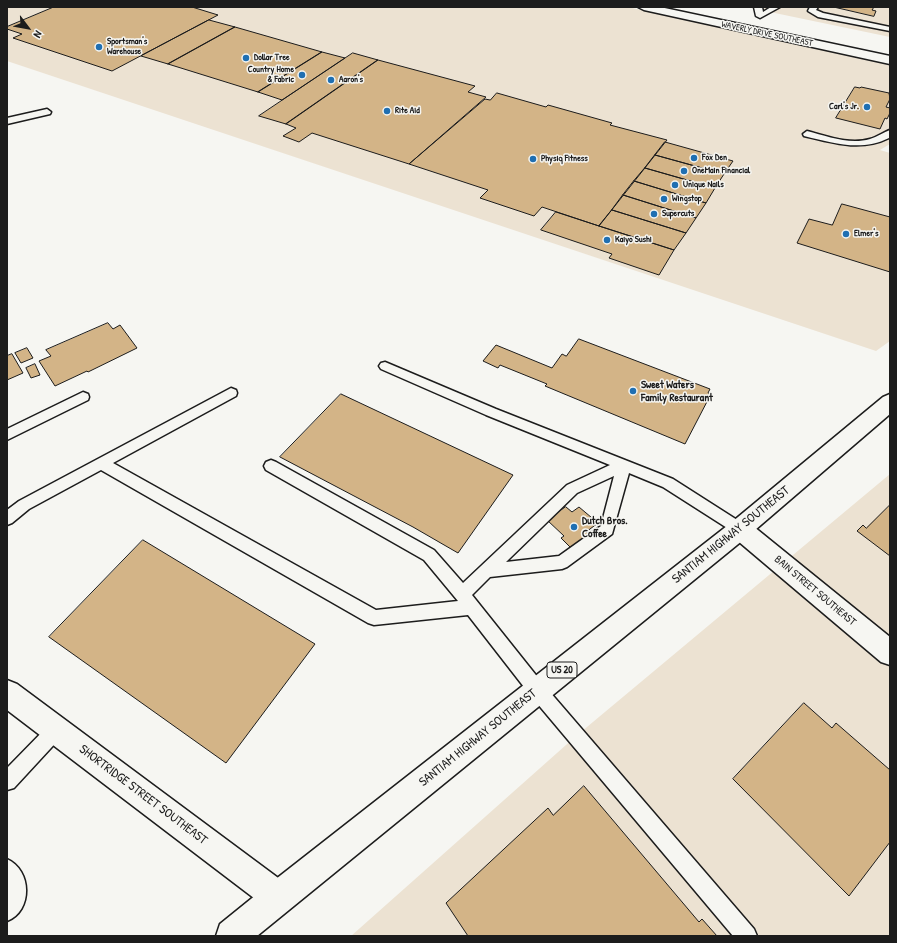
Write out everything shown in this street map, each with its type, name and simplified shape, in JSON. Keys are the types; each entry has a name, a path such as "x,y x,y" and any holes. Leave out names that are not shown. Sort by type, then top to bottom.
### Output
{"main road":[{"name":"WAVERLY DRIVE SOUTHEAST","path":"644,7 890,60"},
{"name":"WAVERLY DRIVE SOUTHEAST","path":"668,7 731,20 756,15 772,22"},
{"path":"740,27 770,27 874,49 889,47"},
{"name":"SANTIAM HIGHWAY SOUTHEAST","path":"232,936 278,897 740,529 890,402"},
{"name":"BAIN STREET SOUTHEAST","path":"740,529 890,653"},
{"name":"SHORTRIDGE STREET SOUTHEAST","path":"7,693 278,897"}],"lane":[{"path":"756,15 776,7"},
{"path":"814,7 812,11 821,15 890,29"},
{"path":"7,121 47,112"},
{"path":"806,134 855,145 871,143 890,134"},
{"path":"385,366 491,412 668,483 740,529"},
{"path":"7,519 24,505 231,393"},
{"path":"7,435 83,397"},
{"path":"100,463 374,618 472,607"},
{"path":"486,571 562,562 607,530 624,465"},
{"path":"462,594 572,490 624,465"},
{"path":"271,466 429,555 462,594 537,690 747,936"},
{"path":"7,781 56,730"},
{"path":"7,869 14,876 16,899 7,911"}],"shaded area":[{"path":"7,7 628,7 890,65 890,144 880,150 890,153 890,341 876,351 7,61"},
{"path":"746,7 890,7 890,37"},
{"path":"890,474 890,936 351,936 575,737"}],"building":[{"name":"Sportsman's Warehouse","path":"54,7 192,7 218,15 112,71 13,38 22,34 7,29 7,27"},
{"path":"834,7 874,7 872,10 876,11 874,16"},
{"path":"209,20 235,27 168,64 141,56"},
{"name":"Dollar Tree","path":"235,27 322,52 258,92 168,64"},
{"name":"Country Home & Fabric","path":"322,52 345,58 282,100 258,92"},
{"name":"Aaron's","path":"353,53 378,60 286,124 259,116"},
{"name":"Rite Aid","path":"378,60 475,86 468,92 486,97 409,164 312,133 299,142 283,136 296,128 286,124"},
{"path":"855,87 889,93 890,99 886,107 890,108 890,113 887,119 885,118 880,129 836,118"},
{"name":"Physiq Fitness","path":"497,93 546,107 548,105 612,123 610,125 667,140 599,226 542,207 534,216 480,198 488,190 409,164 485,99 490,100"},
{"name":"Fox Den","path":"665,142 733,161 724,174 655,155"},
{"name":"OneMain Financial","path":"655,155 724,174 715,188 645,168"},
{"name":"Unique Nails","path":"645,168 715,188 706,203 634,181"},
{"name":"Wingstop","path":"634,181 706,203 696,218 623,195"},
{"name":"Supercuts","path":"623,195 696,218 686,233 612,210"},
{"name":"Elmer's","path":"842,204 890,217 890,272 797,243 809,219 832,225"},
{"path":"612,210 686,233 674,250 599,226"},
{"name":"Kaiyo Sushi","path":"556,212 674,250 659,275 609,258 612,254 541,230"},
{"path":"108,323 113,329 120,325 137,348 55,386 39,361 51,356 46,350"},
{"name":"Sweet Waters Family Restaurant","path":"579,339 710,389 708,393 711,394 685,444 545,386 547,384 500,365 498,368 483,361 496,345 552,368 562,354 566,356"},
{"path":"27,348 33,358 21,363 15,353"},
{"path":"12,354 23,373 7,380 7,356"},
{"path":"35,364 40,375 31,378 26,368"},
{"path":"341,394 513,475 458,553 413,527 280,457"},
{"path":"890,505 890,556 857,531 863,525 866,528"},
{"path":"566,507 572,512 579,507 598,523 586,532 590,535 574,551 561,538 564,536 547,520"},
{"path":"143,540 315,644 226,763 49,637"},
{"path":"804,703 832,728 836,723 890,770 890,842 849,896 733,779"},
{"path":"584,786 699,922 702,919 717,936 468,936 446,903 548,808 553,815"}],"place":[{"name":"Sportsman's Warehouse","path":"99,47"},
{"name":"Dollar Tree","path":"246,58"},
{"name":"Country Home & Fabric","path":"302,75"},
{"name":"Aaron's","path":"331,80"},
{"name":"Carl's Jr.","path":"867,107"},
{"name":"Rite Aid","path":"387,111"},
{"name":"Fox Den","path":"694,158"},
{"name":"Physiq Fitness","path":"533,159"},
{"name":"OneMain Financial","path":"684,171"},
{"name":"Unique Nails","path":"675,185"},
{"name":"Wingstop","path":"664,199"},
{"name":"Supercuts","path":"654,214"},
{"name":"Elmer's","path":"846,234"},
{"name":"Kaiyo Sushi","path":"607,240"},
{"name":"Sweet Waters Family Restaurant","path":"633,391"},
{"name":"Dutch Bros. Coffee","path":"574,527"}]}
